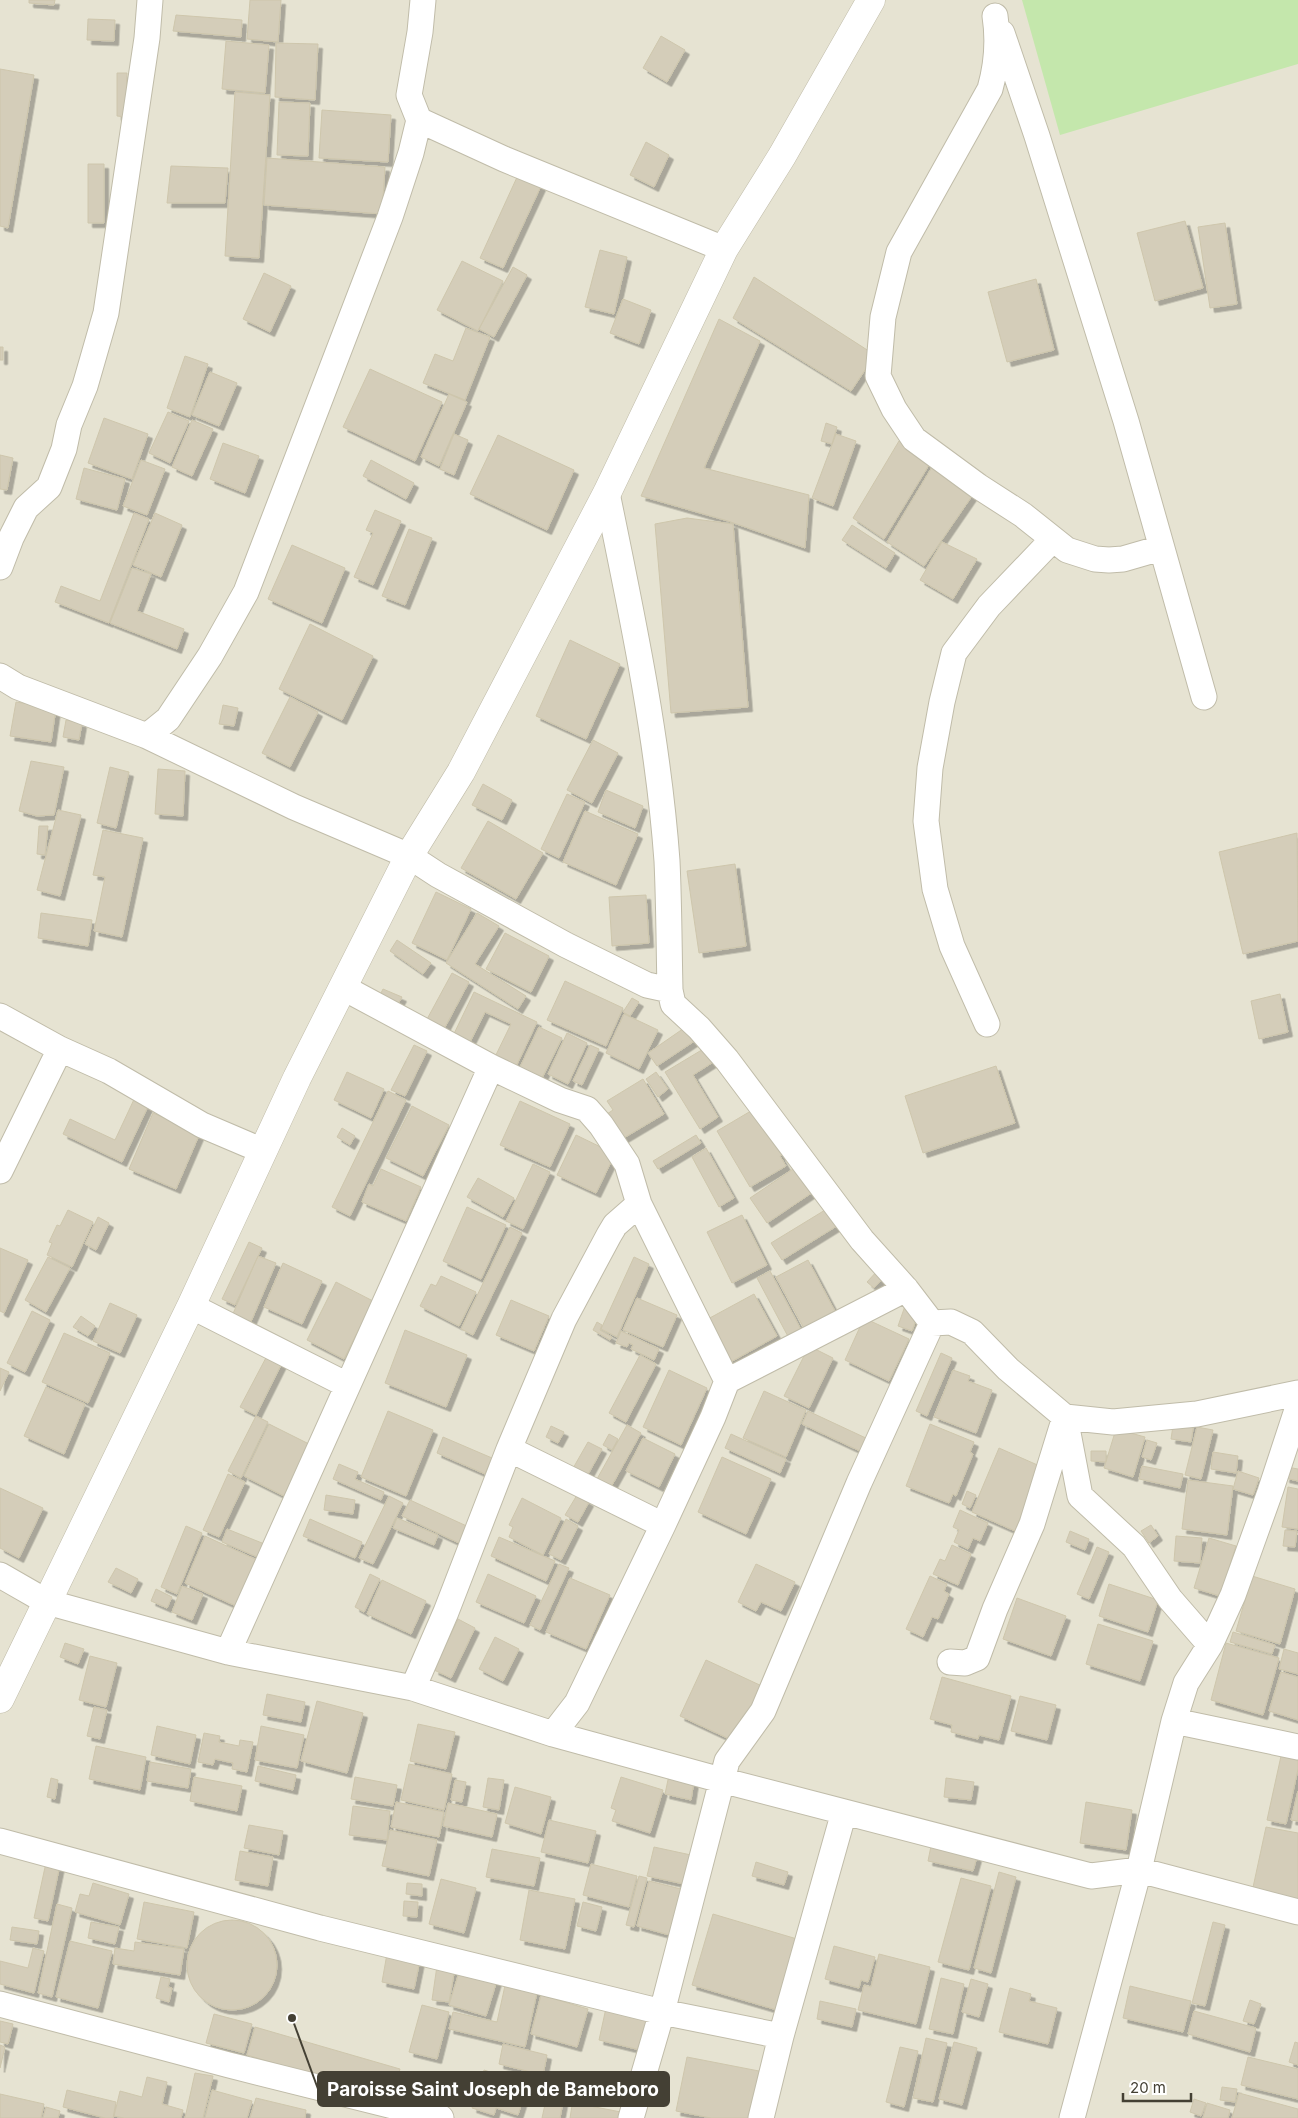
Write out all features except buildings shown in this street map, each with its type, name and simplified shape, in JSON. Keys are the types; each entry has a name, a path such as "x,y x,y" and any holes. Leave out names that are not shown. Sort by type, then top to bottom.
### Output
{"street":[{"path":"0,567 11,538 26,508 49,487 64,449 69,425 85,386 106,313 148,38 150,0"},
{"path":"147,736 168,719 210,656 246,592 390,217 411,153 419,120 410,95 424,0"},
{"path":"0,1699 192,1306 297,1078 410,856 461,772 607,493 724,249 782,156 871,0"},
{"path":"993,8 998,38 997,67 990,89 899,252 883,317 878,376 894,409 914,439 978,486 1022,515 1067,550 1102,560 1123,559 1161,548"},
{"path":"993,8 1014,63 1126,422 1204,698"},
{"path":"419,120 504,159 724,249"},
{"path":"607,493 638,646 656,758 667,860 670,990 673,1004 727,1060 862,1240 906,1289 932,1323"},
{"path":"987,1024 952,946 935,889 926,821 930,768 942,702 954,653 989,606 1053,539"},
{"path":"0,676 18,687 147,736 294,807 410,856 438,875 566,945 647,985 670,990"},
{"path":"344,988 491,1067 560,1100 587,1110 601,1125 628,1164 639,1204 727,1381"},
{"path":"0,1016 60,1049 109,1071 202,1124 263,1151"},
{"path":"0,1171 60,1049"},
{"path":"228,1652 491,1067"},
{"path":"413,1688 446,1612 509,1449 568,1311 615,1225 639,1204"},
{"path":"553,1734 577,1703 663,1525 713,1417 727,1381 906,1289"},
{"path":"192,1306 348,1385"},
{"path":"932,1323 951,1322 972,1332 1008,1368 1065,1417 1114,1422 1197,1414 1298,1392"},
{"path":"631,2118 662,2012 727,1760 763,1711 859,1483 932,1323"},
{"path":"1072,2118 1139,1870 1174,1721 1186,1683 1210,1644 1233,1595 1298,1407"},
{"path":"1065,1417 1080,1496 1134,1546 1170,1599 1210,1644"},
{"path":"950,1662 965,1663 977,1658 1032,1524 1065,1417"},
{"path":"509,1449 663,1525"},
{"path":"0,1574 47,1602 228,1652 413,1688 553,1734 1091,1876 1139,1870 1298,1912"},
{"path":"1174,1721 1298,1748"},
{"path":"761,2118 781,2036 844,1812"},
{"path":"0,1841 320,1928 662,2012 781,2036"},
{"path":"0,2004 229,2065 441,2118"}],"shaded area":[{"path":"0,0 1298,0 1298,2118 0,2118"}],"green space":[{"path":"1022,0 1298,0 1298,64 1060,135"}],"place":[{"name":"Paroisse Saint Joseph de Bameboro","path":"292,2018"}]}
